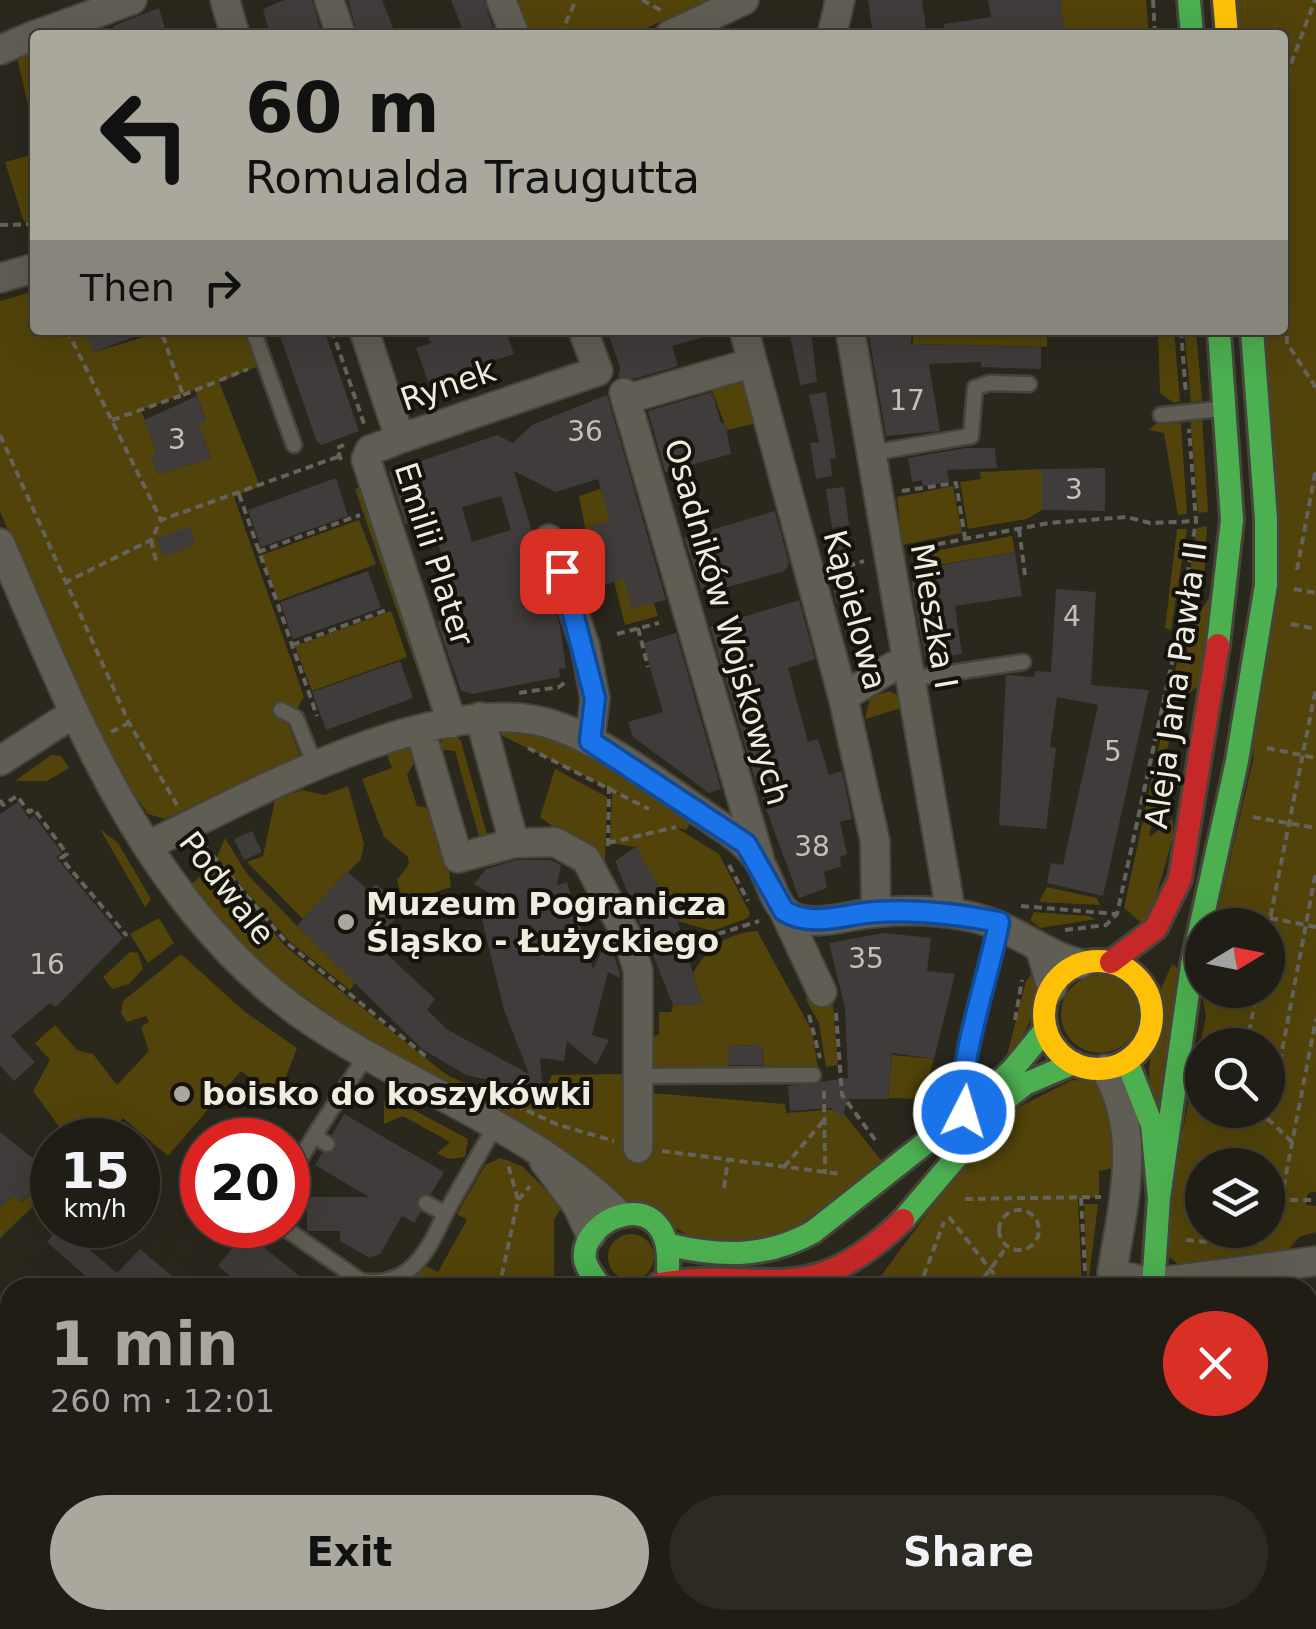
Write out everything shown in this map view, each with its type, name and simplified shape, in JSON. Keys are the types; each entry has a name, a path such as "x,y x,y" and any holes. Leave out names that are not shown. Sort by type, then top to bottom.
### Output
{"street":[{"path":"225,0 234,30"},
{"path":"328,0 339,30"},
{"path":"502,0 512,30"},
{"path":"681,30 744,0"},
{"path":"833,30 840,0"},
{"path":"1190,0 1192,30"},
{"path":"1224,0 1226,30"},
{"path":"51,30 109,11"},
{"path":"0,50 30,38"},
{"path":"0,278 30,269"},
{"name":"Rynek","path":"366,335 395,433 598,370 586,335"},
{"name":"Kąpielowa","path":"745,335 843,697 875,840 876,912"},
{"name":"Mieszka I","path":"851,335 951,913"},
{"name":"Aleja Jana Pawła II","path":"1111,962 1156,928 1180,878 1228,586 1232,520 1219,335"},
{"name":"Aleja Jana Pawła II","path":"1158,1198 1192,966 1214,874 1266,585 1266,519 1252,335"},
{"name":"Osadników Wojskowych","path":"751,363 626,396 760,863"},
{"name":"Emilii Plater","path":"395,433 368,452 366,459 452,723"},
{"path":"549,538 589,664 595,698 590,741"},
{"name":"Podwale","path":"0,543 74,713 149,846 209,932 247,972 304,1016 494,1128 576,1205 591,1235"},
{"path":"843,697 894,666 907,671"},
{"path":"0,761 74,713"},
{"path":"480,716 514,843"},
{"path":"149,846 313,760 480,716 547,724 590,741 746,844 784,911 815,1002"},
{"path":"420,732 458,858 514,843 555,842 586,859 608,896 638,971 638,1148"},
{"name":"Aleja Jana Pawła II","path":"1143,985 1166,956 1214,874"},
{"path":"784,911 810,920 876,912 1004,914 1040,948 1080,964"},
{"path":"1040,948 1052,988"},
{"path":"816,1278 882,1241 1005,1100 1025,1084 1074,1062 1116,1065 1149,1034 1151,1000 1143,985 1111,962 1080,964 1065,972 1046,1000 1046,1029 1055,1048 1074,1062"},
{"path":"670,1244 729,1255 786,1246 848,1205 964,1112 1016,1068 1046,1029"},
{"path":"1116,1065 1152,1125 1158,1198 1152,1278"},
{"path":"1116,1065 1127,1138 1124,1197 1112,1273 1129,1278"},
{"name":"Podwale","path":"532,1163 568,1167 618,1214"},
{"path":"848,1205 852,1278"},
{"path":"593,1278 586,1252 591,1235 602,1221 632,1212 656,1222 670,1244 671,1259 662,1278"},
{"path":"1200,1278 1316,1261"}],"lane":[{"path":"254,335 294,445"},
{"path":"870,453 971,436 976,388 988,383 1029,384"},
{"path":"1161,415 1226,408"},
{"path":"907,671 1023,662"},
{"path":"282,710 296,718 313,760"},
{"path":"964,1112 968,1066 1004,914"},
{"path":"310,1153 321,1140 366,1056"},
{"path":"638,1076 820,1076"},
{"path":"387,1278 405,1273 424,1259 494,1128"},
{"path":"426,1203 445,1214"},
{"path":"310,1245 358,1278"}],"path":[{"path":"562,30 576,0"},
{"path":"1153,0 1156,30"},
{"path":"1288,72 1314,0"},
{"path":"0,225 30,224"},
{"path":"70,335 161,520"},
{"path":"163,335 183,394"},
{"path":"334,335 366,431"},
{"path":"1040,948 1047,936 1072,927 1106,925 1117,914 1177,640 1196,521 1181,335"},
{"path":"1287,335 1287,342 1316,388"},
{"path":"112,420 264,364"},
{"path":"0,435 129,723 183,814"},
{"path":"345,471 337,448 349,444"},
{"path":"64,582 151,540 161,520 340,456"},
{"path":"878,496 956,482 966,539"},
{"path":"238,494 328,747 313,760"},
{"path":"355,500 366,530"},
{"path":"258,552 360,515"},
{"path":"810,578 888,553 1019,528 1127,518 1150,524 1210,520"},
{"path":"1019,528 1025,575"},
{"path":"151,540 156,562"},
{"path":"1294,589 1316,593"},
{"path":"292,644 393,608"},
{"path":"617,634 659,622"},
{"path":"1286,624 1316,629"},
{"path":"638,628 648,667"},
{"path":"513,694 559,687 571,672"},
{"path":"1272,908 1316,688"},
{"path":"516,742 686,830"},
{"path":"1262,765 1266,747 1316,758"},
{"path":"0,800 3,805 17,796 29,812 34,809 67,854 61,858 127,936"},
{"path":"1250,835 1256,800"},
{"path":"1253,817 1316,828"},
{"path":"608,843 680,826"},
{"path":"196,836 287,943 433,1062"},
{"path":"720,851 749,904"},
{"path":"185,881 213,856"},
{"path":"1284,1028 1316,871"},
{"path":"1004,914 1117,914"},
{"path":"693,942 759,921 767,936"},
{"path":"1285,921 1316,927"},
{"path":"825,1174 825,1119 815,1002 834,989 842,1095 882,1148"},
{"path":"1285,1179 1316,1019"},
{"path":"502,1099 556,1124 638,1148 846,1174"},
{"path":"784,1168 825,1119"},
{"path":"1277,1128 1292,1142"},
{"path":"500,1278 518,1200 532,1163 505,1154 518,1200"},
{"path":"724,1188 728,1158"},
{"path":"957,1199 1115,1196"},
{"path":"1081,1198 1085,1278"},
{"path":"1022,1211 1024,1199"},
{"path":"1285,1200 1316,1200"},
{"path":"1022,1211 1034,1217 1038,1236 1026,1249 1008,1246 1000,1236 1001,1223 1009,1213 1022,1211"},
{"path":"923,1278 946,1214"},
{"path":"952,1221 995,1278"},
{"path":"983,1278 1008,1246"}],"shaded area":[{"path":"516,0 709,0 642,30 528,30"},
{"path":"1060,0 1146,0 1149,30 1064,30"},
{"path":"1235,0 1316,0 1316,1192 1308,1193 1306,1205 1316,1206 1316,1232 1299,1237 1284,1255 1187,1271 1164,1253 1161,1238 1185,1120 1185,1128 1285,1128 1285,1028 1204,1028 1205,1008 1285,1008 1285,908 1219,908 1253,760 1263,335 1288,335 1288,30 1238,30"},
{"path":"30,53 30,113 17,58"},
{"path":"30,155 30,221 24,222 5,162"},
{"path":"30,292 30,335 87,335 94,352 147,335 255,335 264,364 219,382 260,486 234,497 304,697 288,724 300,756 165,819 148,814 102,747 0,512 0,301","holes":["195,390 206,420 198,424 211,458 158,474 151,456 157,453 141,410"]},
{"path":"913,335 1047,335 1047,347 913,344"},
{"path":"1158,335 1174,335 1180,401 1174,403 1160,393"},
{"path":"1184,335 1196,335 1202,401 1191,402"},
{"path":"745,379 757,423 727,430 711,388"},
{"path":"1190,417 1202,417 1208,512 1198,513"},
{"path":"1181,423 1187,514 1178,515 1164,433 1149,430 1156,424"},
{"path":"1042,469 1042,510 1027,519 968,529 960,482 981,479 980,472"},
{"path":"953,486 962,533 902,545 897,497"},
{"path":"362,487 433,685 424,689 355,489"},
{"path":"603,488 610,519 588,543 579,496"},
{"path":"359,520 376,564 278,601 261,555"},
{"path":"1207,526 1204,586 1182,623 1197,528"},
{"path":"1177,529 1187,529 1171,630 1165,628"},
{"path":"1012,536 1015,552 922,568 935,551"},
{"path":"624,578 654,604 658,616 625,625 614,582"},
{"path":"1211,595 1199,685 1177,703 1149,837 1173,819 1173,837 1147,928 1124,908 1182,639"},
{"path":"391,611 407,657 312,691 295,646"},
{"path":"890,691 897,695 902,708 865,719 870,697"},
{"path":"503,726 562,735 693,819 686,830 677,828 719,854 750,913 748,918 712,931 678,921 636,847 610,843 612,791 638,803 501,735"},
{"path":"456,736 461,741 488,838 480,840 455,751 436,749 443,739"},
{"path":"403,744 419,755 407,775 417,806 434,809 438,849 448,861 451,887 417,898 401,894 397,880 409,864 408,857 384,837 362,779 392,768 385,750"},
{"path":"51,755 61,756 69,768 47,781 15,781"},
{"path":"555,769 607,797 605,865 540,817"},
{"path":"348,786 364,844 361,859 303,919 247,862 263,856 275,800 302,790 325,795"},
{"path":"100,829 118,843 151,899 145,907"},
{"path":"225,838 247,874 297,926 346,971 362,974 350,990 289,941 217,857"},
{"path":"216,863 284,945 447,1075 509,1104 515,1090 542,1097 552,1075 621,1074 650,1093 785,1104 786,1113 840,1109 885,1165 783,1235 713,1248 611,1194 577,1160 544,1137 350,1030 256,961 189,886"},
{"path":"1047,887 1097,898 1100,905 1039,902"},
{"path":"1034,912 1096,919 1040,928 1030,920"},
{"path":"159,918 174,943 148,963 130,934"},
{"path":"757,931 812,1031 818,1068 764,1070 762,1045 729,1046 729,1071 649,1071 638,1039 659,1035 659,1012 671,1012 673,1005 702,1004 693,973 699,964 727,939"},
{"path":"130,952 138,953 143,969 129,984 112,989 103,977"},
{"path":"181,954 245,1012 297,1048 283,1085 270,1092 241,1071 201,1118 180,1118 180,1142 168,1156 160,1149 160,1118 53,1118 33,1091 50,1060 35,1043 55,1025 77,1050 93,1054 117,1085 149,1051 141,1027 149,1022 146,1016 127,1022 121,1013 123,1001"},
{"path":"1172,964 1185,973 1158,1109 1149,1073 1161,1025 1159,993"},
{"path":"1036,969 1034,1008 1004,1067 1026,981"},
{"path":"1100,975 1128,986 1139,1014 1128,1042 1100,1053 1072,1042 1061,1014 1072,986"},
{"path":"832,993 838,1065 826,1067 819,1023 805,998"},
{"path":"892,1055 934,1059 923,1099 888,1098"},
{"path":"1072,1080 1102,1082 1112,1096 1118,1167 1099,1171 1099,1197 1078,1198 1082,1278 879,1278 999,1117"},
{"path":"389,1097 468,1139 465,1157 449,1159 437,1153 450,1142 403,1116 384,1124 384,1102"},
{"path":"500,1158 522,1166 562,1206 554,1220 554,1278 415,1278 423,1265 438,1272 467,1220 457,1214 485,1165"},
{"path":"30,1194 30,1209 0,1238 0,1207 14,1195 21,1202"},
{"path":"1084,1204 1098,1204 1089,1278"},
{"path":"622,1236 640,1236 652,1248 652,1266 640,1278 622,1278 610,1266 610,1248"}],"building":[{"path":"284,0 312,0 321,30 269,30 263,9"},
{"path":"348,0 382,0 394,30 357,30"},
{"path":"451,0 484,0 493,30 463,30"},
{"path":"868,0 922,0 926,30 872,30"},
{"path":"988,0 1060,0 1064,30 945,30 944,24 991,17"},
{"path":"159,8 166,30 114,30 113,26"},
{"path":"87,335 140,335 94,352"},
{"path":"280,335 326,335 359,431 321,445"},
{"path":"428,335 507,335 514,354 459,372 462,382 432,392 416,348 431,343"},
{"path":"609,335 711,335 672,346 678,366 634,379 618,377 620,367"},
{"path":"790,335 812,335 817,382 800,385"},
{"path":"869,335 912,335 911,344 1041,347 1041,369 981,367 981,362 929,364 940,431 886,436"},
{"path":"712,392 721,423 725,423 731,454 665,472 648,411"},
{"path":"826,392 836,458 830,459 832,476 816,479 810,443 819,442 809,395"},
{"path":"607,395 666,600 632,608 624,579 600,586 590,526 610,520 598,479 555,492 514,471 560,626 566,668 559,669 560,677 472,694 461,691 437,622 451,617 438,573 446,571 431,516 405,524 389,472 497,435 513,443 532,425","holes":["501,496 511,530 472,542 462,507"]},
{"path":"197,396 206,421 198,424 211,458 158,474 150,455 157,453 144,420"},
{"path":"966,448 995,448 997,468 947,470 949,482 923,486 922,480 912,482 908,458"},
{"path":"1105,468 1105,511 1042,510 1042,469"},
{"path":"336,478 348,516 261,547 248,510"},
{"path":"844,487 849,525 832,528 826,489"},
{"path":"775,511 789,563 785,571 703,594 684,538"},
{"path":"190,526 196,545 163,557 157,538"},
{"path":"844,538 855,597 836,603 826,540"},
{"path":"1015,552 1022,596 955,606 962,654 925,660 911,582 921,569"},
{"path":"368,571 381,608 293,639 280,602"},
{"path":"1056,589 1096,592 1091,685 1149,690 1103,896 1047,883 1051,863 1063,865 1098,705 1057,697 1050,747 1056,748 1046,829 999,825 1006,675 1034,677 1035,671 1051,672"},
{"path":"799,600 815,659 788,668 808,742 818,739 829,775 842,771 852,819 840,822 847,854 840,857 841,866 824,872 827,888 799,898 754,776 710,627"},
{"path":"676,633 721,789 709,793 633,737 628,722 663,712 643,643"},
{"path":"400,661 413,698 326,730 312,692"},
{"path":"18,802 29,819 34,816 62,853 56,857 123,938 56,1007 50,1003 11,1036 35,1062 14,1081 0,1065 0,814"},
{"path":"252,831 262,852 244,860 234,839"},
{"path":"636,847 676,916 702,1004 673,1005 615,861"},
{"path":"517,860 551,860 561,865 557,885 567,882 593,969 608,938 620,974 620,978 608,972 592,1035 609,1040 596,1065 567,1041 564,1061 540,1058 542,1081 557,1090 556,1095 542,1092 538,1100 535,1090 466,1075 422,1049 297,926 347,871 369,891 376,884 391,897 383,905 397,917 374,942 435,999 427,1010 448,1030 529,1074 504,1010 479,907 503,901 474,884 486,869"},
{"path":"884,933 931,938 927,971 955,974 934,1059 892,1053 888,1099 848,1099 842,1118 832,1108 790,1111 788,1086 848,1078 845,1008 829,943"},
{"path":"762,1045 763,1065 729,1065 728,1046"},
{"path":"344,1114 444,1172 431,1194 416,1199 421,1212 414,1223 402,1216 380,1254 370,1258 340,1241 340,1231 310,1231 310,1197 369,1197 315,1165 322,1153 336,1149 332,1135"},
{"path":"0,1132 30,1156 30,1193 20,1202 14,1195 0,1207"},
{"path":"54,1248 88,1248 117,1273 140,1249 174,1278 88,1278"},
{"path":"232,1248 265,1248 302,1278 233,1278 218,1266"}],"traffic: fast":[{"path":"1189,0 1192,30"},
{"path":"1218,645 1232,520 1219,335"},
{"path":"1159,1198 1192,965 1237,761 1266,585 1266,519 1252,335"},
{"path":"670,1245 743,1253 778,1247 813,1232 976,1103 1013,1069 1046,1029"},
{"path":"1127,1061 1152,1125 1159,1198 1154,1278"},
{"path":"903,1220 1005,1100 1025,1084 1074,1063"},
{"path":"595,1278 585,1260 587,1244 610,1220 626,1215 642,1215 656,1224 666,1241 668,1269"}],"traffic: slow":[{"path":"1224,0 1227,30"},
{"path":"1098,961 1119,965 1136,977 1148,994 1152,1015 1148,1036 1136,1053 1119,1065 1098,1069 1077,1065 1060,1053 1048,1036 1044,1015 1048,994 1060,977 1077,965 1098,961"}],"traffic: jam":[{"path":"1111,962 1156,928 1180,879 1218,645"},
{"path":"803,1278 839,1267 869,1249 903,1220"}],"place":[{"name":"Muzeum Pogranicza Śląsko - Łużyckiego","path":"346,922"},
{"name":"boisko do koszykówki","path":"182,1094"}],"route":[{"path":"562,571 585,646 595,698 590,741 746,844 784,911 797,919 810,920 876,912 951,913 999,922 970,1050 962,1098 964,1112"}]}
